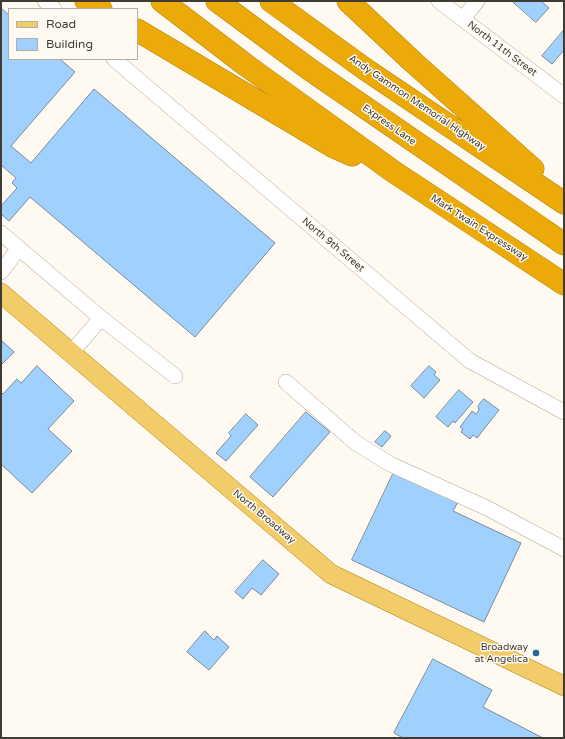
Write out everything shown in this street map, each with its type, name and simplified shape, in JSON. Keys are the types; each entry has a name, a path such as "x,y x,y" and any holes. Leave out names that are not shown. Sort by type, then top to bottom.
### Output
{"highway":[{"path":"86,1 99,8"},
{"path":"162,1 247,66 394,172"},
{"name":"Express Lane","path":"217,1 266,38 354,100 564,244"},
{"name":"Andy Gammon Memorial Highway","path":"271,1 365,69 564,203"},
{"path":"348,1 413,62 564,196"},
{"path":"138,31 334,147 394,172"},
{"name":"Mark Twain Expressway","path":"394,172 564,284"}],"main road":[{"name":"North Broadway","path":"1,293 331,574 564,686"}],"street":[{"path":"44,1 53,8"},
{"name":"North 11th Street","path":"440,1 462,19 561,89"},
{"path":"462,19 477,1"},
{"name":"North 9th Street","path":"115,60 470,361 564,412"},
{"path":"1,233 101,318 175,376"},
{"path":"1,272 19,248"},
{"path":"71,353 101,318"},
{"path":"286,382 356,443 390,464 488,508 564,549"}],"building":[{"path":"512,1 541,1 549,8 536,22"},
{"path":"1,8 8,14 8,60 61,60 75,72 11,146 31,163 94,89 275,243 195,337 30,197 9,221 1,214 1,206 17,188 12,183 16,178 1,165"},
{"path":"564,30 564,50 552,64 542,56"},
{"path":"1,340 14,352 1,365"},
{"path":"37,366 74,401 48,429 72,451 32,493 1,464 1,392 3,394 17,379 21,383"},
{"path":"429,366 436,372 434,375 440,380 424,398 411,386"},
{"path":"459,390 473,402 455,423 453,421 448,427 436,417"},
{"path":"484,399 499,410 477,438 473,435 470,439 461,432 463,429 460,427 472,411 476,414 479,410 478,406"},
{"path":"306,412 330,432 273,497 250,477"},
{"path":"246,414 258,425 226,461 216,453 231,436 229,433"},
{"path":"385,431 391,436 382,447 375,442"},
{"path":"394,472 458,502 453,511 521,543 484,622 352,560"},
{"path":"263,560 279,574 261,595 252,588 243,599 235,592"},
{"path":"205,631 214,640 217,636 229,647 209,670 187,652"},
{"path":"433,659 492,690 483,707 543,738 403,738 394,733"}],"place":[{"name":"Broadway at Angelica","path":"536,653"}]}
